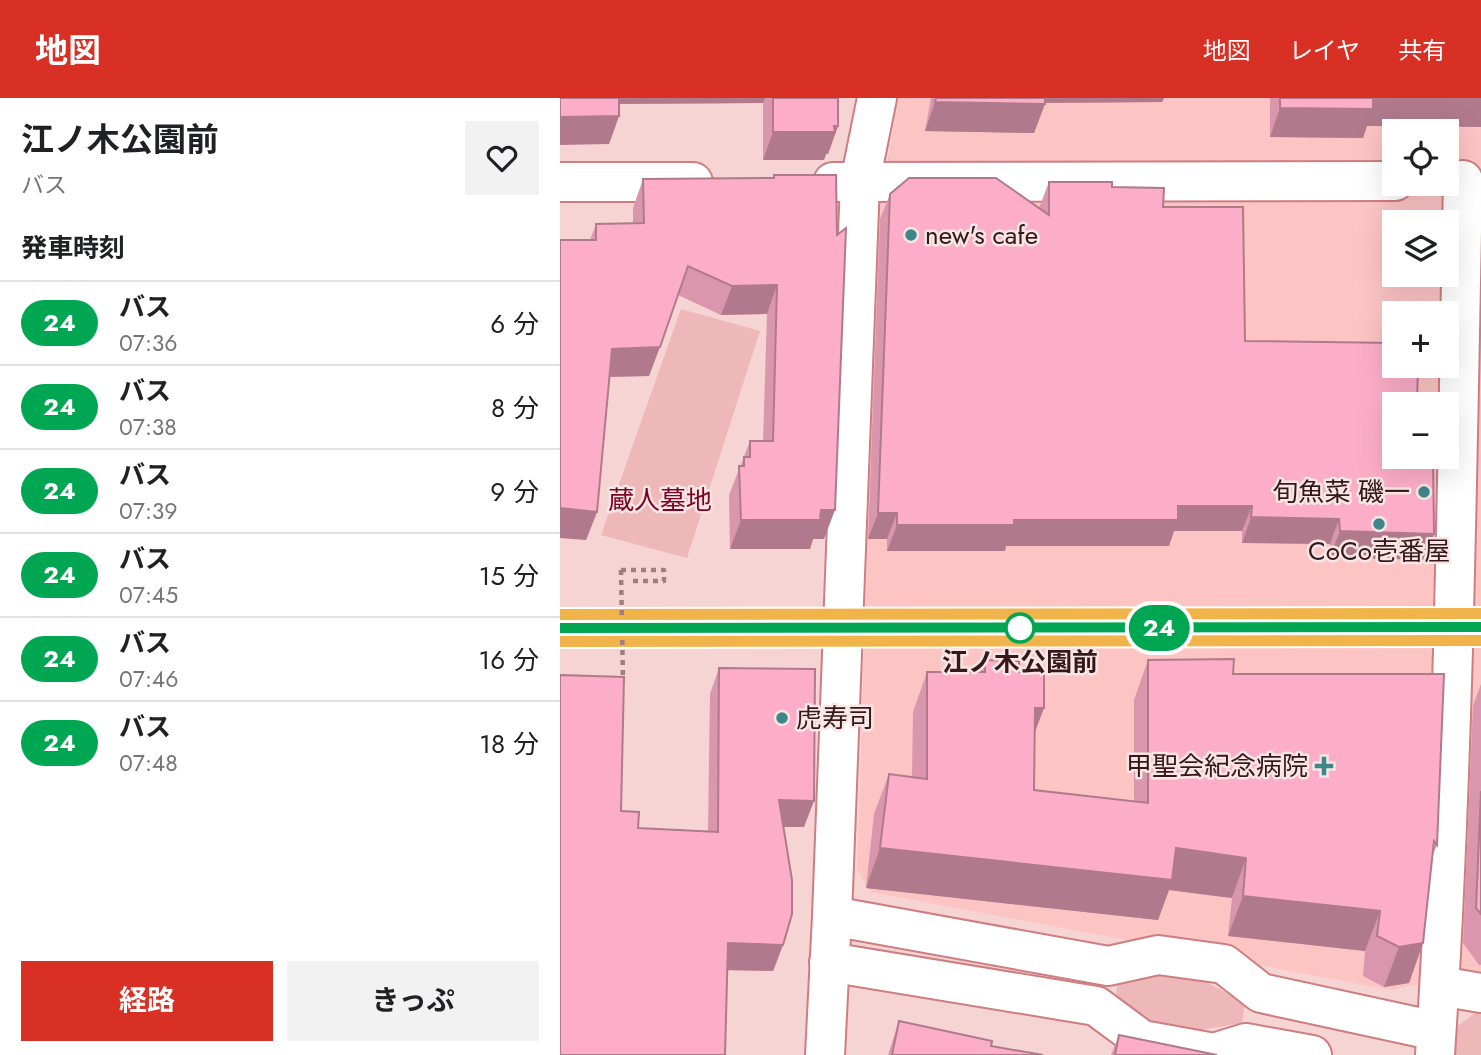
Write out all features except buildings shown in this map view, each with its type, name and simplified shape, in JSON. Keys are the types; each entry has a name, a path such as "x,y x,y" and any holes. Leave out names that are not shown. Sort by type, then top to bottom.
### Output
{"highway":[{"path":"560,628 1468,627"}],"street":[{"path":"825,1055 860,182 877,98"},
{"path":"832,916 1108,966 1158,955 1224,964 1261,992 1435,1043 1468,627 1464,180"},
{"path":"805,182 1382,181"},
{"path":"560,182 723,182"},
{"path":"829,962 1096,1006 1142,1040 1214,1053 1246,1043 1312,1055"},
{"path":"1440,986 1481,993"}],"path":[{"path":"622,681 621,570 664,570 664,581 633,581"}],"shaded area":[{"path":"899,98 1481,98 1481,975 1468,973 1391,990 871,892 857,871 878,213"}],"green space":[{"name":"蔵人墓地","path":"681,309 760,331 687,558 601,535"},
{"path":"1159,976 1206,982 1245,1003 1242,1023 1201,1030 1151,1021 1116,1001 1117,984"},
{"path":"1481,1011 1481,1055 1452,1055 1452,1030"}],"bus line":[{"name":"24","path":"560,628 1481,627"}],"place":[{"name":"new's cafe","path":"911,235"},
{"name":"旬魚菜 磯一","path":"1424,492"},
{"name":"CoCo壱番屋","path":"1379,524"},
{"name":"江ノ木公園前","path":"1020,628"},
{"name":"虎寿司","path":"782,718"},
{"name":"甲聖会紀念病院","path":"1324,766"}]}
